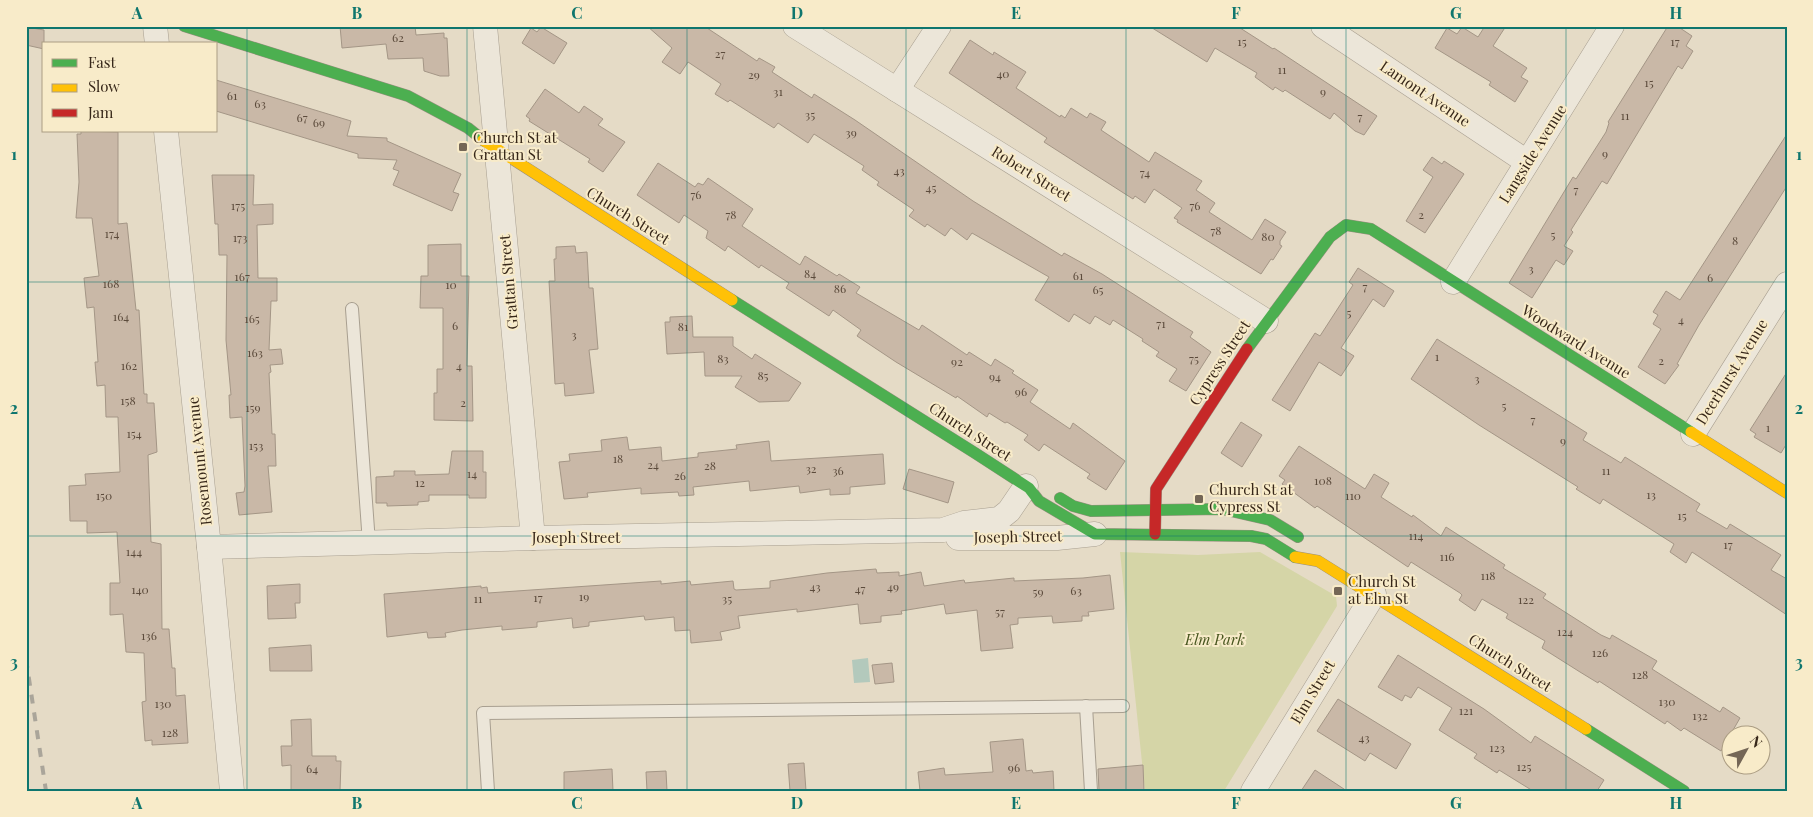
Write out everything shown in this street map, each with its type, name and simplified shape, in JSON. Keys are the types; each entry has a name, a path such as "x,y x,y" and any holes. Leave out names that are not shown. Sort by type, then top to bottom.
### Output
{"street":[{"path":"155,26 157,42"},
{"name":"Church Street","path":"184,26 408,96 468,128 496,150 1027,487 1039,501 1095,534 1251,536 1266,539 1295,557 1318,561 1374,594 1684,791"},
{"name":"Grattan Street","path":"485,26 533,538"},
{"name":"Robert Street","path":"795,26 1266,321"},
{"path":"897,90 939,26"},
{"name":"Lamont Avenue","path":"1323,26 1527,162"},
{"name":"Langside Avenue","path":"1453,282 1612,26"},
{"name":"Rosemount Avenue","path":"166,132 232,791"},
{"name":"Cypress Street","path":"1155,534 1156,489 1266,321 1330,237 1346,225"},
{"name":"Woodward Avenue","path":"1346,225 1371,229 1787,494"},
{"name":"Deerhurst Avenue","path":"1693,434 1787,284"},
{"name":"Church Street","path":"1027,487 1044,491 1073,506 1091,511 1222,510 1251,514 1270,520 1305,541 1318,561"},
{"name":"Joseph Street","path":"209,547 943,530 964,523 999,519 1009,511 1027,487"},
{"name":"Joseph Street","path":"943,530 956,538 1057,538 1095,534"},
{"name":"Elm Street","path":"1253,791 1374,594"}],"lane":[{"path":"352,308 369,543"},
{"path":"1086,706 1091,791"},
{"path":"488,791 483,713 1123,706"}],"green space":[{"name":"Elm Park","path":"1120,552 1198,555 1260,552 1336,596 1337,606 1224,791 1145,791"}],"shaded area":[{"path":"868,658 870,682 854,683 852,660"}],"building":[{"path":"340,26 415,26 416,35 444,33 444,38 447,38 449,76 440,76 424,71 423,58 388,59 386,44 342,48"},
{"path":"647,26 704,26 757,61 759,58 775,67 772,72 812,98 814,94 855,120 973,201 1062,256 1064,253 1102,274 1193,332 1190,337 1211,352 1186,391 1169,381 1177,369 1156,356 1159,352 1142,341 1143,339 1113,320 1110,325 1095,316 1090,324 1074,314 1069,322 1035,300 1049,277 972,233 967,240 951,228 945,236 927,224 925,227 909,216 914,210 877,185 879,182 862,170 864,166 814,134 808,143 778,123 774,128 730,100 728,102 715,94 721,84 688,62 680,74 662,62 672,48"},
{"path":"1149,26 1237,26 1274,48 1377,116 1364,135 1355,131 1334,113 1330,119 1285,90 1283,92 1275,87 1273,90 1255,77 1257,73 1215,48 1207,62"},
{"path":"1485,26 1506,26 1493,46 1527,68 1521,77 1528,81 1515,102 1489,85 1491,82 1435,48 1447,28 1457,34 1462,27 1478,37"},
{"path":"1668,26 1677,26 1692,36 1686,46 1693,51 1682,69 1678,66 1607,184 1602,181 1571,230 1573,232 1564,246 1573,251 1564,265 1556,260 1532,298 1509,283 1573,177 1576,179 1606,132 1608,122"},
{"path":"26,27 44,30 42,49 26,45"},
{"path":"541,27 567,43 554,64 522,43 531,28 537,32"},
{"path":"970,40 993,55 994,52 1026,72 1016,88 1060,117 1061,115 1065,118 1071,108 1087,118 1090,113 1106,122 1101,130 1149,162 1155,152 1202,181 1196,190 1215,203 1209,212 1252,240 1265,219 1286,232 1280,241 1282,246 1273,260 1271,259 1261,274 1177,222 1178,220 1174,218 1182,208 1154,189 1145,203 1135,196 1133,199 1044,142 1047,138 949,73"},
{"path":"218,81 351,121 347,136 387,138 387,141 461,174 453,192 459,194 452,211 393,185 399,171 393,169 397,160 358,158 358,154 218,112"},
{"path":"545,89 579,113 584,106 603,119 598,125 625,142 603,172 588,162 590,159 529,121 530,119 526,116"},
{"path":"81,132 118,132 118,224 127,223 136,310 139,310 144,394 147,394 147,403 154,403 157,452 148,455 151,542 161,544 162,629 169,629 172,668 175,668 176,696 185,695 188,743 152,745 152,740 145,741 142,702 146,701 144,653 126,652 123,614 110,615 110,583 120,583 117,532 87,533 87,521 70,521 69,486 86,485 85,474 120,472 118,417 106,417 105,385 97,386 95,362 98,362 94,307 87,308 84,278 99,276 92,218 76,218 79,182 77,134 81,134"},
{"path":"1787,134 1787,186 1699,325 1677,364 1679,365 1665,384 1638,367 1661,329 1653,324 1658,315 1653,312 1666,291 1680,300"},
{"path":"1432,157 1442,164 1444,161 1464,174 1425,233 1406,221 1433,177 1423,170"},
{"path":"658,163 695,187 698,183 703,185 708,178 753,209 742,226 800,265 805,256 837,276 839,274 860,287 856,293 919,330 922,325 967,355 969,352 991,366 995,359 1014,371 1012,373 1038,390 1030,402 1070,429 1073,423 1125,461 1106,490 1087,478 1090,474 1044,444 1039,451 1024,440 1028,435 989,413 987,417 957,396 956,398 896,362 857,336 861,330 833,310 829,316 786,288 789,283 761,265 759,268 728,246 725,251 706,238 708,231 684,215 679,223 637,195"},
{"path":"212,175 254,175 253,205 273,204 273,224 257,225 258,278 277,278 277,301 271,301 269,350 281,349 283,364 270,365 271,372 269,373 272,434 275,434 276,466 268,466 272,512 239,515 236,493 244,492 245,486 242,417 230,418 229,395 231,395 226,340 227,255 219,255 218,224 215,224"},
{"path":"461,244 461,276 469,276 467,366 472,366 473,421 434,420 434,393 437,393 437,369 443,369 443,308 420,308 421,276 428,276 428,245"},
{"path":"575,246 576,253 587,252 589,288 593,288 598,349 589,350 594,393 565,396 564,383 555,384 549,281 555,281 554,259 556,259 556,247"},
{"path":"1358,268 1394,291 1384,307 1373,299 1341,348 1354,356 1341,376 1319,362 1290,411 1272,400 1315,333 1320,336 1353,285 1349,282"},
{"path":"692,316 693,337 733,337 733,346 752,359 755,354 801,383 789,401 759,402 735,387 742,376 705,376 704,352 667,354 665,322 670,322 670,317"},
{"path":"1437,339 1587,433 1583,440 1621,463 1625,457 1700,504 1696,511 1727,529 1730,524 1781,555 1771,570 1787,579 1787,615 1692,552 1686,563 1670,552 1674,544 1603,499 1600,504 1576,489 1578,487 1479,425 1411,379"},
{"path":"1787,372 1787,443 1781,453 1754,437 1756,434 1750,430"},
{"path":"1241,422 1262,435 1242,467 1221,453"},
{"path":"627,437 629,450 661,447 662,461 698,457 698,453 737,449 736,445 769,441 771,461 883,454 885,484 850,487 850,494 830,495 830,489 800,493 799,486 750,491 749,481 693,487 694,495 679,496 678,492 641,494 641,488 587,493 588,497 564,499 559,462 570,461 569,454 602,451 601,440"},
{"path":"1299,446 1365,489 1374,474 1389,483 1381,497 1412,517 1413,515 1441,536 1446,527 1505,565 1503,568 1546,594 1543,598 1601,635 1610,639 1612,635 1657,661 1652,669 1720,712 1723,707 1740,718 1737,724 1720,724 1720,750 1684,728 1681,731 1667,721 1665,724 1599,681 1598,683 1542,648 1545,641 1506,618 1508,614 1482,599 1475,611 1459,600 1462,595 1460,593 1411,562 1408,567 1317,506 1315,508 1282,484 1285,480 1279,476"},
{"path":"452,451 483,451 483,472 486,472 486,498 469,498 469,495 429,495 429,501 418,502 418,505 387,506 387,503 376,503 376,477 394,476 394,471 415,471 415,475 449,474"},
{"path":"909,469 954,482 948,503 903,489"},
{"path":"876,569 877,573 899,572 899,576 921,572 924,586 964,580 965,583 1014,578 1014,581 1110,575 1114,609 1088,612 1089,616 1082,616 1082,621 1053,623 1052,616 1018,618 1018,624 1010,625 1013,648 981,651 977,610 946,614 944,604 901,611 902,614 881,616 881,622 860,624 858,604 797,612 797,609 738,616 740,628 720,632 722,640 691,643 690,630 675,631 674,617 645,620 644,616 589,622 589,626 573,628 572,618 537,622 537,627 502,630 502,626 462,630 445,633 446,637 428,638 427,632 387,637 384,594 481,586 481,588 487,587 488,593 661,581 661,584 690,581 691,585 733,581 734,589 736,590 770,588 770,581 827,573"},
{"path":"300,584 300,603 295,603 296,618 268,619 267,586"},
{"path":"311,645 312,671 270,671 269,648"},
{"path":"1398,655 1484,709 1531,743 1535,736 1604,780 1597,791 1533,791 1499,770 1497,773 1474,758 1477,754 1439,730 1452,708 1418,687 1411,698 1405,695 1402,701 1378,687"},
{"path":"892,663 894,682 875,684 872,665"},
{"path":"1338,699 1411,744 1396,769 1370,753 1365,761 1317,731"},
{"path":"311,719 312,756 336,756 336,761 341,761 340,791 291,791 291,765 282,766 281,746 292,746 291,720"},
{"path":"1023,739 1026,771 1032,770 1033,773 1053,771 1054,791 920,791 918,772 944,768 945,775 993,772 990,742"},
{"path":"804,763 806,791 790,791 788,764"},
{"path":"1143,765 1144,791 1099,791 1098,769"},
{"path":"612,769 613,791 564,791 564,772"},
{"path":"1315,770 1347,791 1301,791"},
{"path":"666,771 667,791 647,791 646,772"}],"railway":[{"path":"26,659 46,791"}],"traffic: fast":[{"path":"184,26 408,96 468,128 483,140"},
{"path":"1247,349 1330,237 1346,225 1371,229 1691,432"},
{"path":"732,300 975,453 1029,488 1039,501 1095,534 1251,536 1266,539 1295,557"},
{"path":"1060,498 1073,506 1091,511 1222,509 1270,520 1298,537"},
{"path":"1586,729 1684,791"}],"traffic: slow":[{"path":"483,140 732,300"},
{"path":"1691,432 1787,493"},
{"path":"1295,557 1318,561 1586,729"}],"traffic: jam":[{"path":"1155,534 1156,489 1247,349"}],"place":[{"name":"Church St at Grattan St","path":"463,147"},
{"name":"Church St at Cypress St","path":"1199,499"},
{"name":"Church St at Elm St","path":"1338,591"}]}
